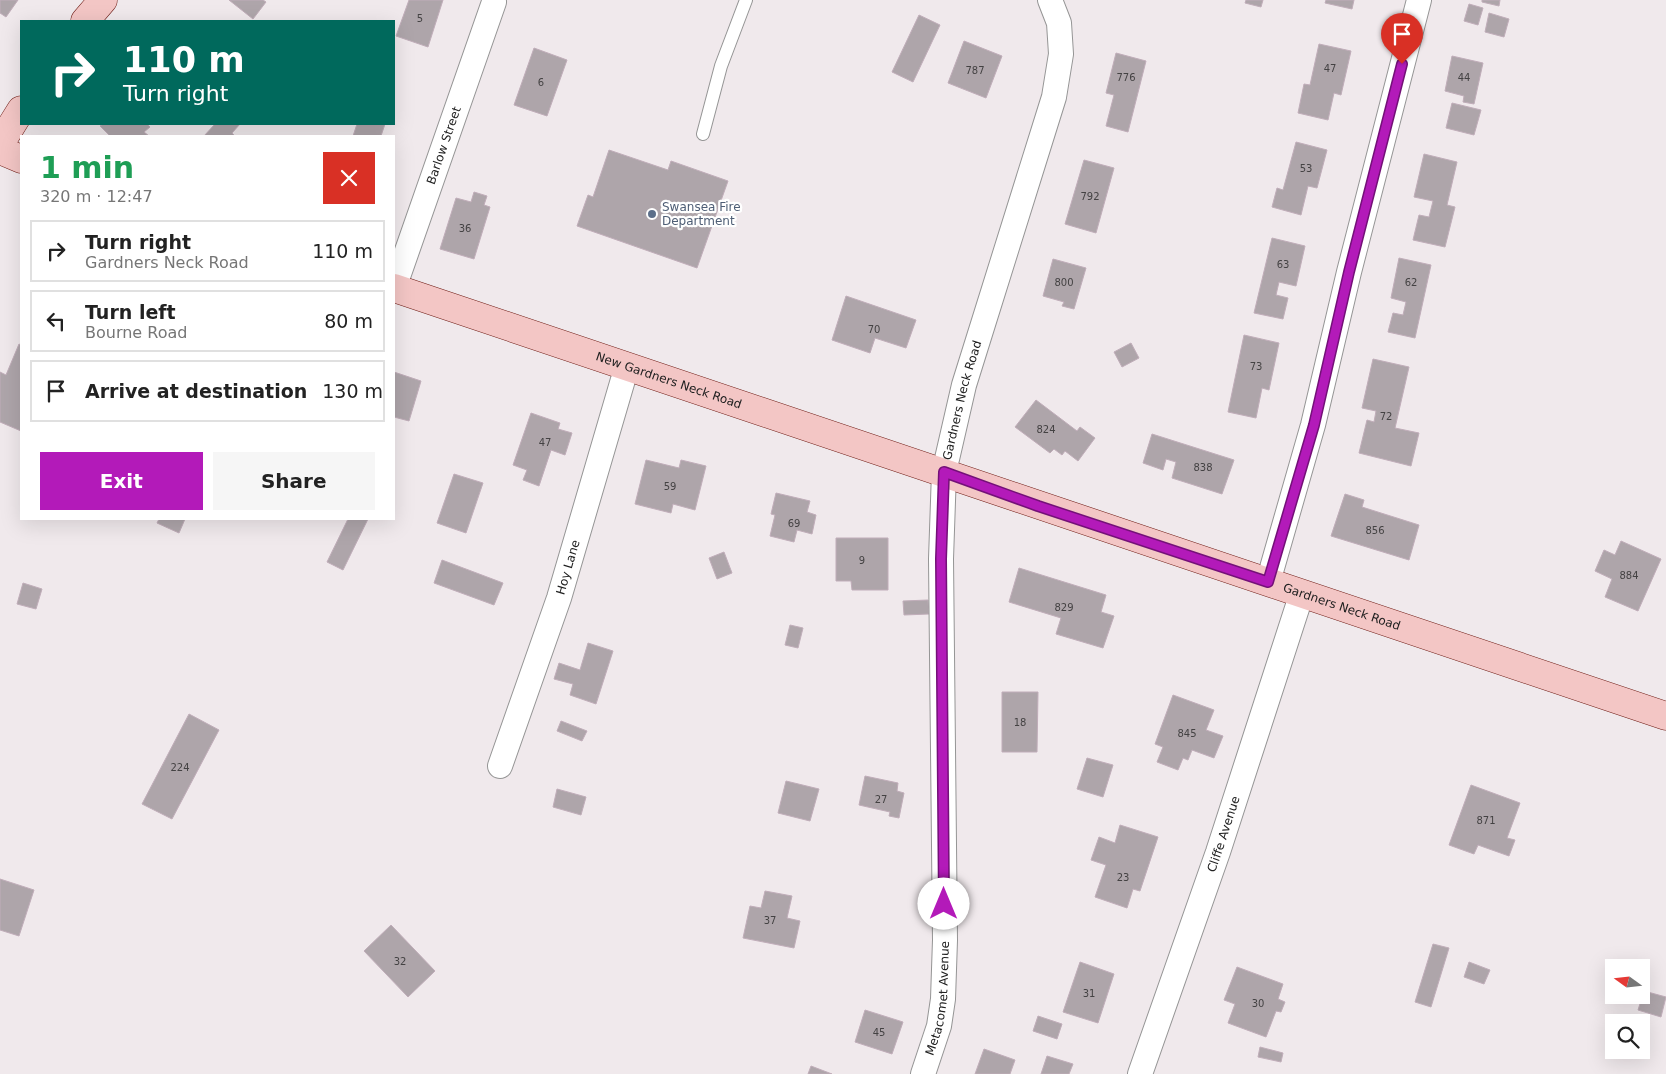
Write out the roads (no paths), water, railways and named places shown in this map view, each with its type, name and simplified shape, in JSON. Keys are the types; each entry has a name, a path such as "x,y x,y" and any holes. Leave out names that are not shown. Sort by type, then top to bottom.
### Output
{"street":[{"path":"86,20 103,0"},
{"name":"Gardners Neck Road","path":"1050,0 1059,23 1062,54 1054,97 964,385 944,472 1038,506 1666,716"},
{"path":"1268,582 1314,425 1349,272 1419,0"},
{"name":"Barlow Street","path":"395,285 494,2"},
{"path":"0,144 20,112"},
{"path":"0,150 20,159"},
{"name":"New Gardners Neck Road","path":"395,288 711,396 944,472"},
{"name":"Hoy Lane","path":"500,766 558,598 627,366"},
{"name":"Metacomet Avenue","path":"923,1074 939,1026 945,940 941,559 944,472"},
{"name":"Cliffe Avenue","path":"1140,1074 1218,852 1302,593"}],"lane":[{"path":"703,134 721,66 746,0"}],"place":[{"name":"Swansea Fire Department","path":"652,214"}]}
